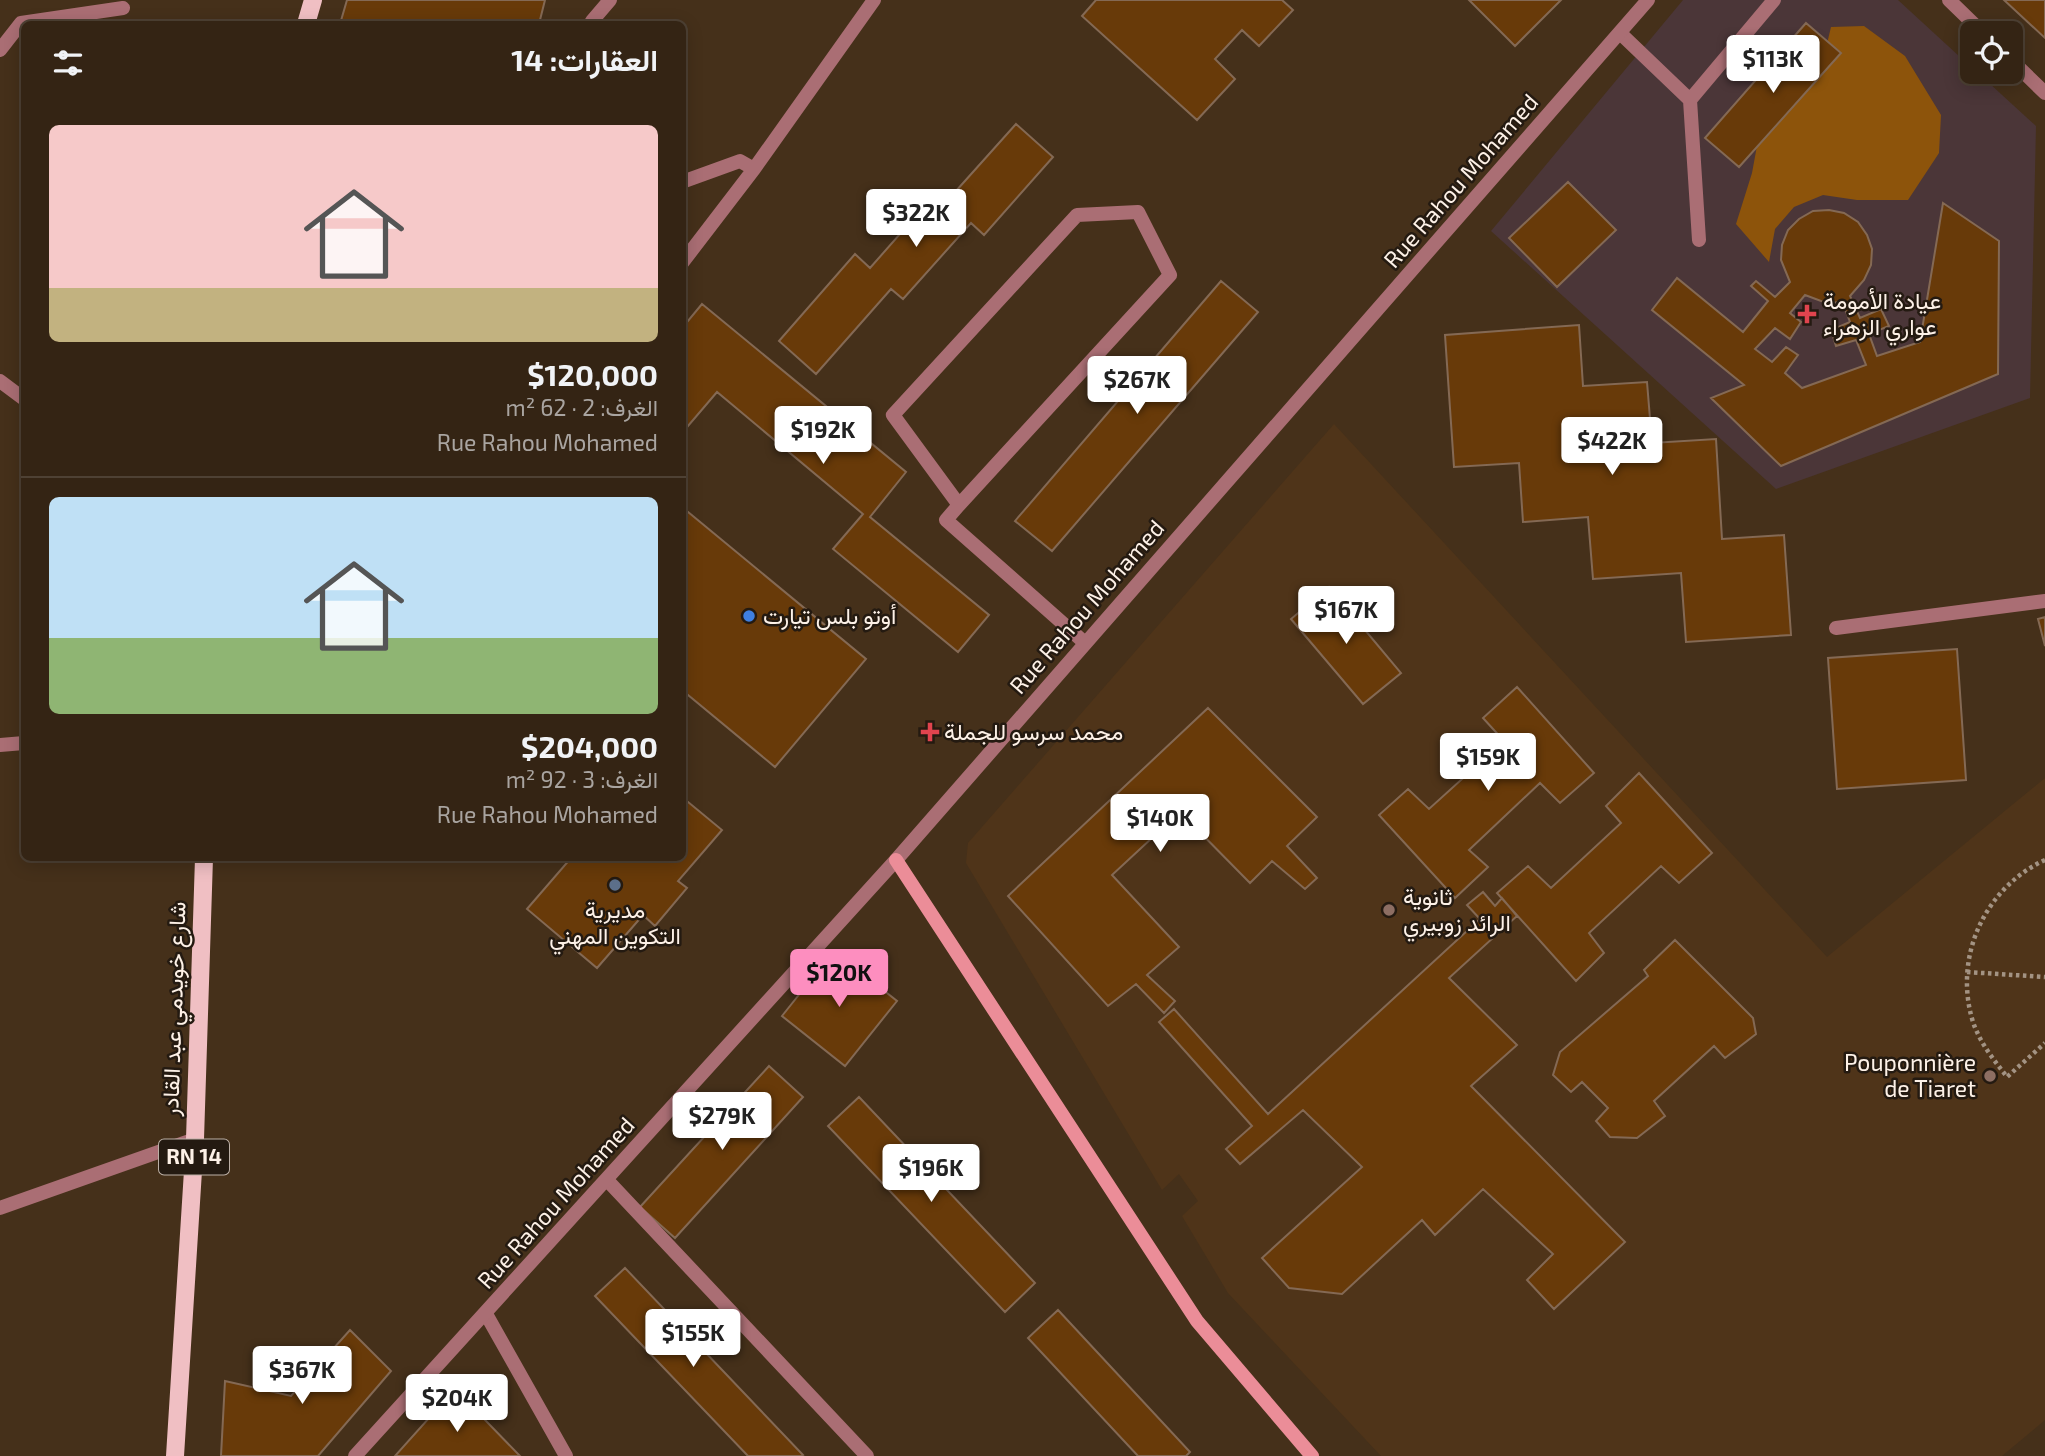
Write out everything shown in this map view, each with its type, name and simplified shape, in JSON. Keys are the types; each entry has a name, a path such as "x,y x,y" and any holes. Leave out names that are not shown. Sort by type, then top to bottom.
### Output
{"main road":[{"path":"307,21 313,0"},
{"path":"897,860 1197,1321 1312,1456"},
{"name":"شارع خويدمي عبد القادر","path":"175,1456 195,1139 204,861"}],"street":[{"path":"592,21 610,0"},
{"path":"686,258 754,169 874,0"},
{"name":"Rue Rahou Mohamed","path":"355,1456 897,860 1648,0"},
{"path":"1690,100 1774,0"},
{"path":"1949,0 1971,21"},
{"path":"35,21 123,8"},
{"path":"0,50 21,23"},
{"path":"1620,33 1690,100 1699,240"},
{"path":"2023,72 2045,93"},
{"path":"686,181 740,161 754,169"},
{"path":"959,505 892,415 1077,215 1138,212 1170,275 946,520 1086,643"},
{"path":"0,381 21,397"},
{"path":"1836,628 2045,601"},
{"path":"0,745 21,743"},
{"path":"0,1208 195,1139"},
{"path":"607,1180 867,1456"},
{"path":"486,1314 566,1456"}],"path":[{"path":"2045,860 2013,880 1994,900 1972,946 1967,972 1968,998 1974,1024 1985,1048 2007,1077 2045,1043"},
{"path":"1967,972 2045,977"}],"shaded area":[{"name":"عيادة الأمومة عواري الزهراء","path":"1683,0 1898,0 1960,57 1960,84 1990,84 2036,126 2030,398 1776,489 1491,231"},
{"path":"1864,26 1905,56 1941,115 1939,153 1908,200 1857,200 1823,195 1794,207 1775,229 1769,262 1736,224 1752,173 1761,124 1825,52 1831,27"},
{"name":"ثانوية الرائد زوبيري","path":"1334,424 1827,957 2045,778 2045,1420 2002,1456 1381,1456 1228,1293 1182,1216 1198,1201 1179,1174 1162,1190 966,863 968,843"}],"building":[{"path":"347,0 545,0 540,21 341,21"},
{"path":"1096,0 1282,0 1293,10 1259,46 1242,30 1215,59 1235,79 1197,120 1082,16"},
{"path":"1469,0 1561,0 1515,46"},
{"path":"2004,0 2045,0 2045,38"},
{"path":"1806,23 1841,53 1739,167 1705,138"},
{"path":"1016,124 1053,157 984,235 971,223 903,299 891,289 816,374 779,341 855,254 870,268 937,192 947,201"},
{"path":"1568,182 1616,230 1557,287 1509,238"},
{"path":"1943,203 1999,241 1998,374 1781,466 1711,398 1744,385 1652,310 1677,278 1743,332 1768,301 1751,286 1756,281 1775,297 1790,282 1781,260 1782,245 1788,230 1799,219 1813,211 1829,210 1844,213 1858,222 1872,249 1871,265 1864,280 1850,296 1860,318 1881,309 1889,326 1869,334 1877,356 1920,342","holes":["1805,295 1829,304 1842,301 1850,322 1831,330 1836,346 1856,340 1866,365 1802,388 1785,373 1798,355 1786,347 1772,362 1755,349 1775,328 1790,339 1801,322 1790,313"]},
{"path":"1221,281 1258,312 1052,551 1015,521"},
{"path":"702,304 906,472 870,517 989,615 958,652 833,549 863,514 717,392 686,428 686,323"},
{"path":"1579,325 1583,386 1647,382 1652,443 1716,439 1722,539 1784,535 1791,635 1686,642 1681,573 1593,579 1588,517 1523,522 1519,463 1454,467 1445,335"},
{"path":"686,510 866,659 775,767 686,693"},
{"path":"1329,587 1401,673 1363,704 1291,619"},
{"path":"2045,617 2045,646 2038,619"},
{"path":"1957,649 1966,780 1837,789 1828,658"},
{"path":"1517,687 1594,773 1560,803 1540,783 1469,850 1488,867 1455,898 1379,815 1408,789 1429,809 1504,741 1483,718"},
{"path":"1208,708 1317,817 1287,846 1317,878 1305,889 1272,861 1250,883 1180,812 1112,875 1179,947 1147,975 1175,1001 1164,1013 1136,984 1108,1006 1008,896"},
{"path":"1639,773 1712,853 1679,883 1661,866 1589,933 1604,953 1576,981 1497,893 1528,866 1551,888 1621,823 1606,806"},
{"name":"مديرية التكوين المهني","path":"686,800 722,830 678,881 687,888 655,926 643,915 597,968 527,909 568,861 686,861"},
{"path":"1483,892 1495,906 1502,898 1517,916 1449,978 1517,1045 1471,1086 1625,1242 1554,1309 1527,1280 1553,1254 1483,1189 1435,1235 1422,1220 1342,1294 1289,1288 1262,1258 1362,1167 1303,1110 1240,1164 1226,1149 1252,1126 1159,1022 1174,1009 1268,1114 1480,919 1467,905"},
{"path":"1675,940 1753,1018 1756,1034 1725,1058 1714,1046 1654,1101 1665,1116 1637,1138 1610,1137 1596,1121 1608,1108 1582,1082 1571,1092 1553,1075 1560,1052 1648,976 1644,970"},
{"path":"834,951 897,1001 845,1066 782,1016"},
{"path":"769,1066 803,1097 675,1238 640,1207"},
{"path":"859,1097 1035,1283 1005,1312 828,1126"},
{"path":"625,1268 803,1455 748,1456 595,1296"},
{"path":"1058,1310 1190,1452 1186,1456 1138,1456 1028,1338"},
{"path":"350,1330 391,1371 318,1456 221,1456 225,1381 291,1396"},
{"path":"455,1389 520,1456 395,1456"}],"place":[{"name":"عيادة الأمومة عواري الزهراء","path":"1807,314"},
{"name":"أوتو بلس تيارت","path":"749,616"},
{"name":"محمد سرسو للجملة","path":"930,732"},
{"name":"مديرية التكوين المهني","path":"615,885"},
{"name":"ثانوية الرائد زوبيري","path":"1389,910"},
{"name":"Pouponnière de Tiaret","path":"1990,1076"}]}
